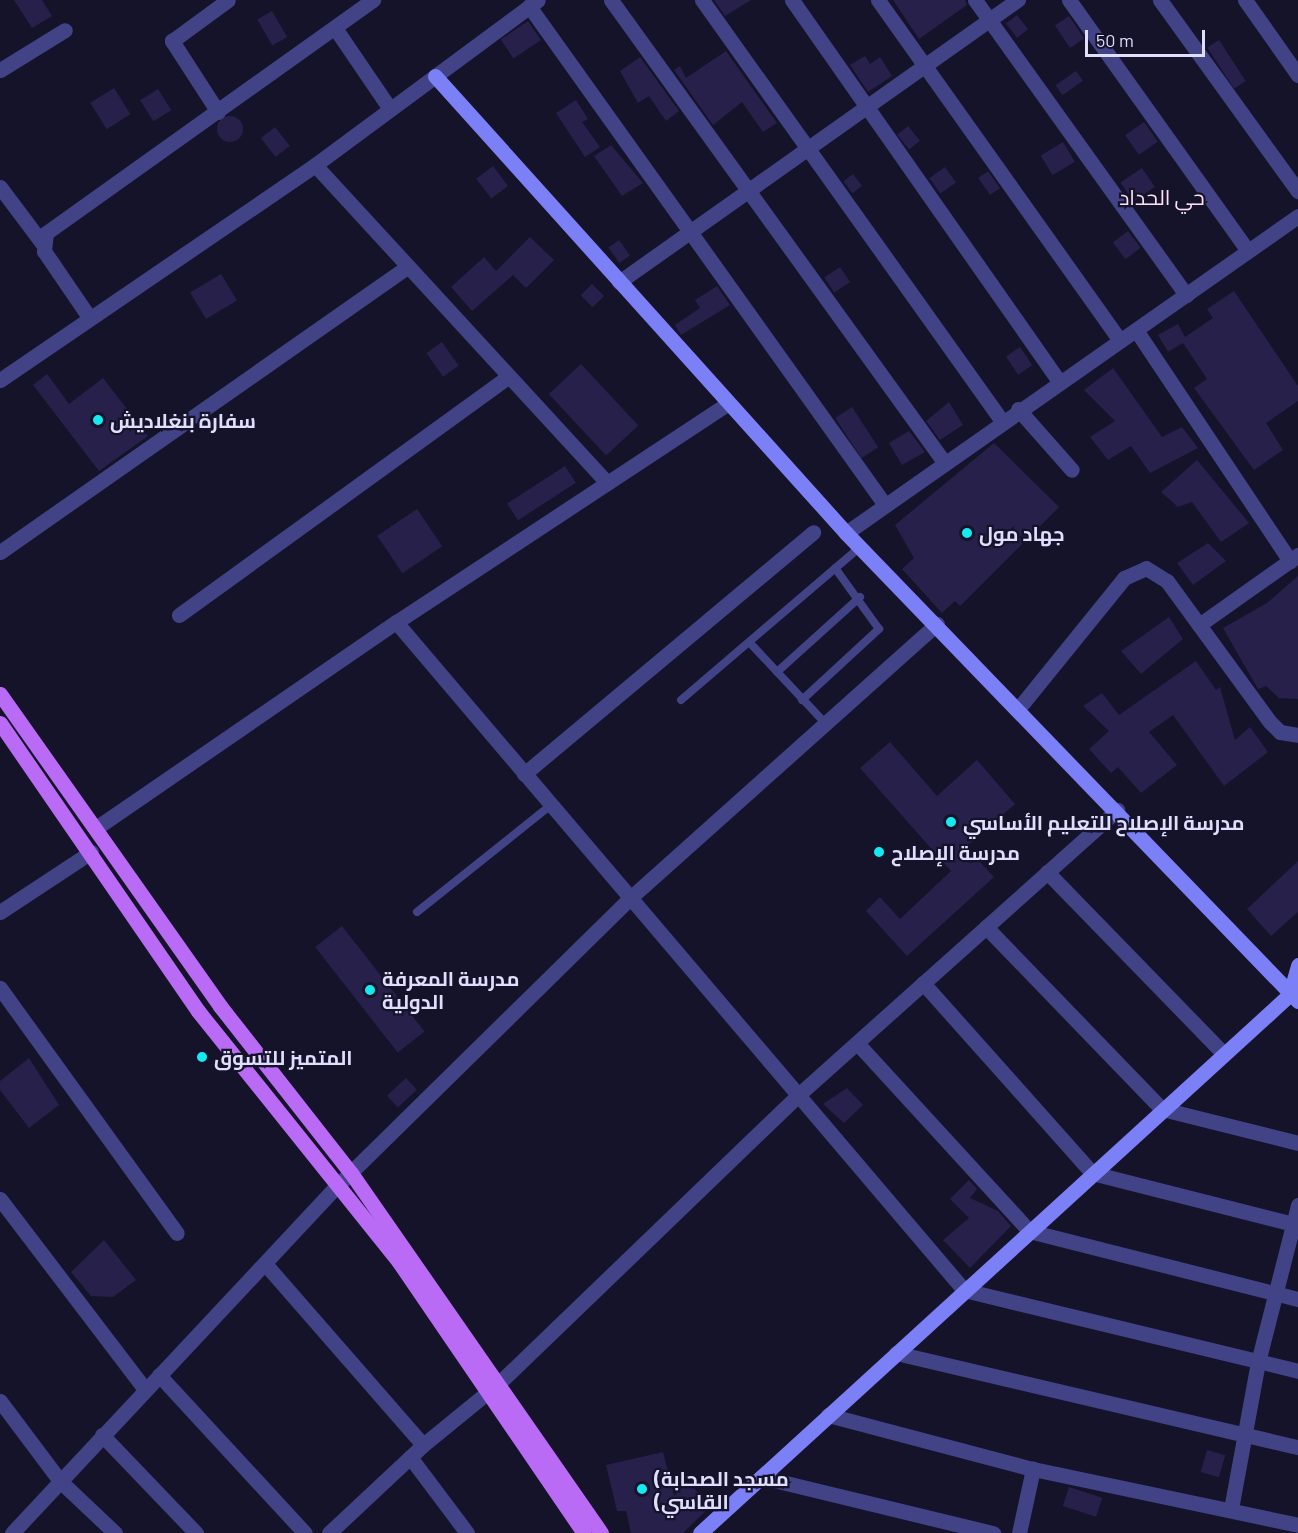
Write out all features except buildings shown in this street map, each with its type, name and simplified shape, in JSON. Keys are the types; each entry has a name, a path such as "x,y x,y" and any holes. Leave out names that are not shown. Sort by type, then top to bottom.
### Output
{"main road":[{"path":"0,694 220,1006 351,1173 601,1533"},
{"path":"0,723 204,1019 339,1184 584,1533"}],"street":[{"path":"218,112 172,41 228,0"},
{"path":"42,243 53,227 374,0"},
{"path":"611,0 747,192 944,462"},
{"path":"702,0 1002,421"},
{"path":"792,0 1059,382"},
{"path":"878,0 1120,341"},
{"path":"975,0 1186,295"},
{"path":"619,282 1018,0"},
{"path":"1069,0 1248,251"},
{"path":"1160,0 1298,191"},
{"path":"1245,0 1298,75"},
{"path":"0,380 89,317 315,165 534,3 691,231 885,505"},
{"path":"335,28 390,109"},
{"path":"0,70 65,30"},
{"path":"435,76 727,404 846,533 1296,993"},
{"path":"315,165 607,483"},
{"path":"0,188 42,243 89,317"},
{"path":"846,533 1018,409 1136,330 1298,216"},
{"path":"0,552 408,266"},
{"path":"1136,330 1294,558 1199,625"},
{"path":"179,615 509,376"},
{"path":"96,828 396,622 727,404"},
{"path":"1018,409 1072,470"},
{"path":"524,774 813,532"},
{"path":"1018,709 1133,570 1156,571 1270,722 1280,732 1298,735"},
{"path":"396,622 796,1097 964,1290 1298,1371"},
{"path":"12,1533 145,1389 267,1266 339,1184 629,900 937,624"},
{"path":"329,1533 423,1445 499,1383 796,1097 1116,810"},
{"path":"0,912 91,852"},
{"path":"1047,872 1223,1053"},
{"path":"986,927 1162,1109 1298,1143"},
{"path":"700,1533 1223,1053 1296,993 1298,965"},
{"path":"923,983 1092,1173 1296,1225"},
{"path":"0,988 177,1233"},
{"path":"857,1043 1029,1231 1298,1299"},
{"path":"0,1199 145,1389"},
{"path":"1231,1509 1257,1362 1273,1294 1296,1225 1298,1205"},
{"path":"267,1266 423,1445"},
{"path":"896,1353 1298,1447"},
{"path":"159,1375 305,1533"},
{"path":"0,1401 60,1481 115,1533"},
{"path":"828,1415 1034,1469 1231,1509 1298,1526"},
{"path":"102,1436 196,1533"},
{"path":"410,1457 467,1533"},
{"path":"1019,1533 1034,1469"},
{"path":"761,1477 993,1533"}],"lane":[{"path":"681,700 860,547"},
{"path":"802,700 879,629 860,597 836,568"},
{"path":"777,672 860,597"},
{"path":"750,643 826,724"},
{"path":"417,912 550,806"}],"place":[{"name":"سفارة بنغلاديش","path":"98,420"},
{"name":"جهاد مول","path":"967,533"},
{"name":"مدرسة الإصلاح للتعليم الأساسي","path":"951,822"},
{"name":"مدرسة الإصلاح","path":"879,852"},
{"name":"مدرسة المعرفة الدولية","path":"370,990"},
{"name":"المتميز للتسوق","path":"202,1057"},
{"name":"(مسجد الصحابة (القاسي","path":"642,1489"}],"district":[{"name":"حي الحداد","path":"1162,197"}]}
